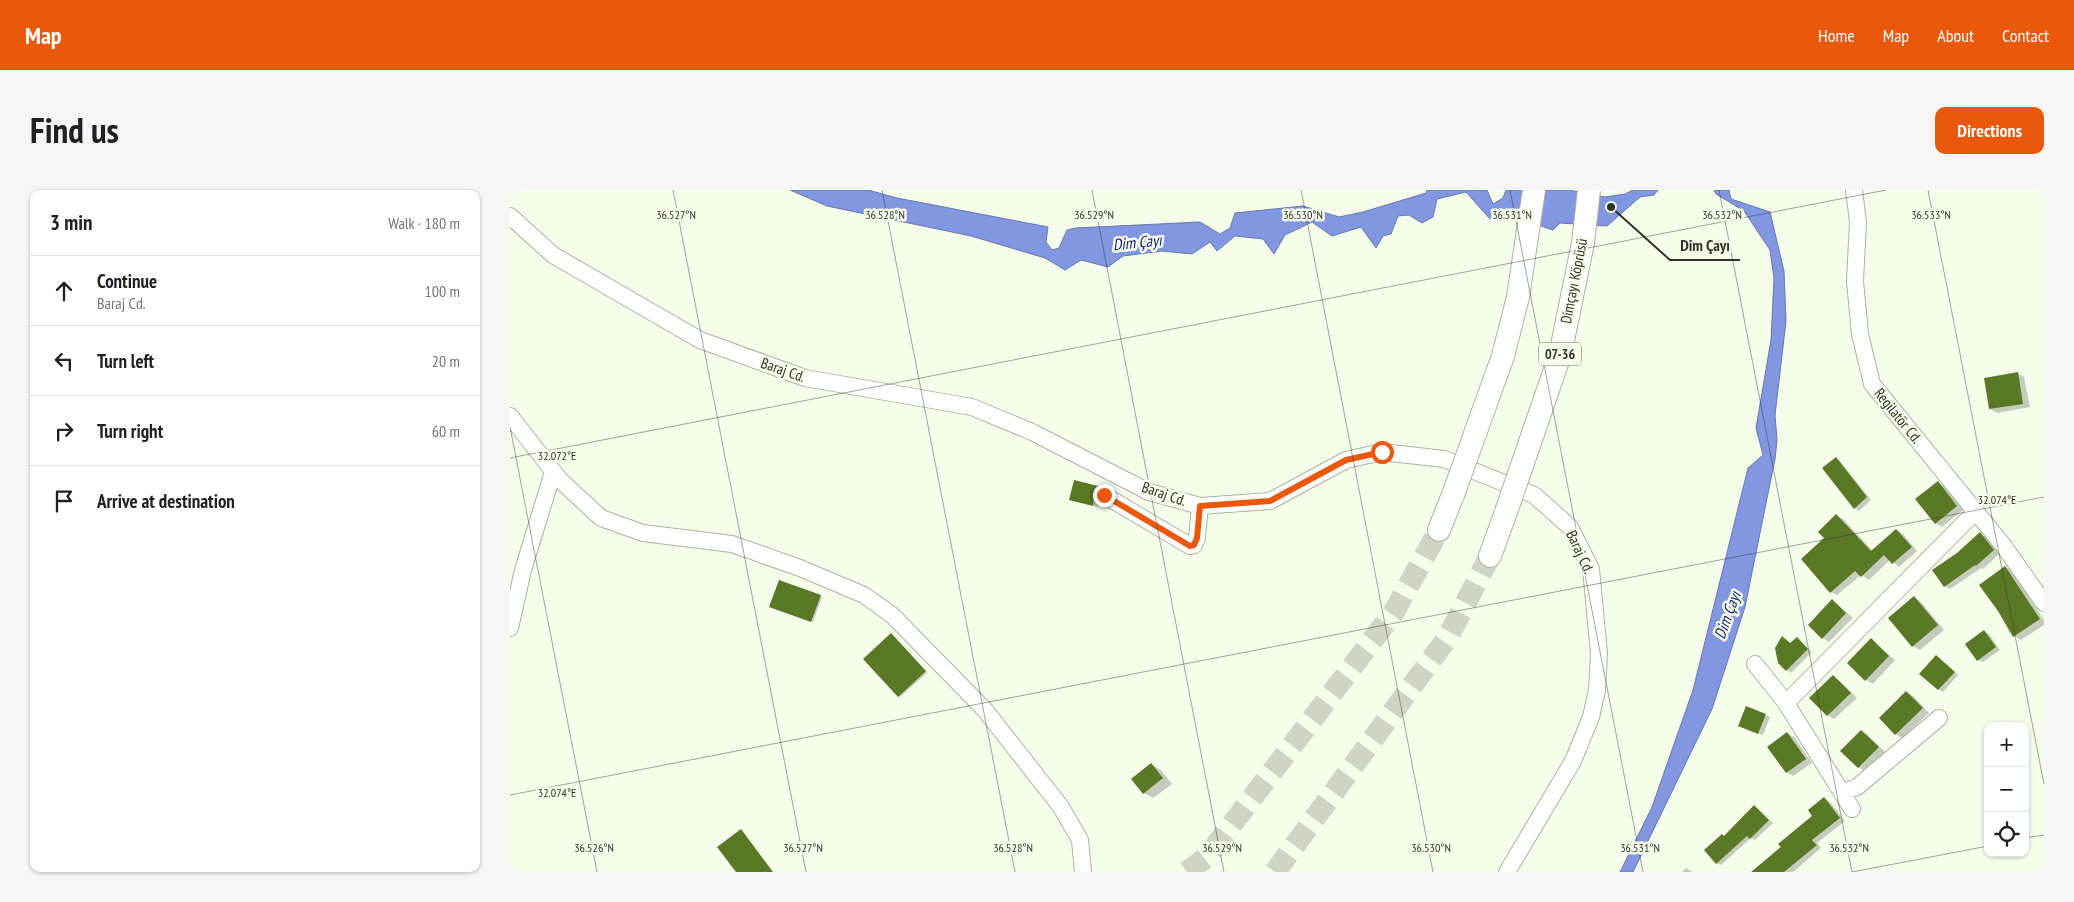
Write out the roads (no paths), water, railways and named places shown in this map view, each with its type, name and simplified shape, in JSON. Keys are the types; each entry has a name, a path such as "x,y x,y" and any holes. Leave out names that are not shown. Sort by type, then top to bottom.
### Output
{"highway":[{"path":"1439,530 1503,356 1518,297 1534,190"},
{"name":"Dimçayı Köprüsü","path":"1490,556 1560,355 1583,243 1589,190"}],"street":[{"name":"Regilatör Cd.","path":"1854,190 1858,222 1855,281 1860,334 1872,384 2004,545 2044,603"},
{"name":"Baraj Cd.","path":"510,216 553,255 700,340 805,378 972,407 1032,432 1149,492 1200,506 1270,501 1346,460 1382,452 1444,459 1534,495 1570,528 1591,569 1599,653 1597,690 1591,717 1573,761 1507,872"},
{"path":"510,416 560,480 601,518 643,534 732,544 800,568 864,595 892,615 985,710 1061,807 1080,840 1083,872"},
{"path":"510,628 523,570 553,472"},
{"path":"1104,495 1190,546 1194,545 1197,538 1200,506"},
{"path":"1786,703 1976,511"},
{"path":"1755,664 1786,703 1852,809"},
{"path":"1842,792 1857,787 1939,718"}],"water":[{"path":"790,190 868,190 897,198 1048,227 1046,242 1052,250 1059,248 1067,230 1075,228 1200,222 1220,234 1230,228 1235,213 1303,206 1339,217 1363,212 1426,193 1427,190 1487,190 1493,204 1503,198 1506,190 1569,190 1605,197 1625,194 1633,190 1658,190 1654,195 1640,197 1607,226 1560,223 1553,230 1503,213 1490,219 1466,192 1437,199 1433,217 1422,223 1409,215 1398,216 1391,234 1383,236 1376,248 1361,227 1332,236 1312,222 1285,235 1274,254 1263,239 1235,236 1217,251 1210,242 1192,254 1162,251 1123,256 1108,267 1081,260 1065,270 1045,258 971,236 827,206"},
{"path":"1714,190 1729,190 1731,199 1770,212 1784,271 1786,321 1775,415 1777,440 1775,459 1745,607 1712,709 1633,872 1620,872 1652,807 1693,690 1748,468 1763,455 1756,428 1771,340 1774,278 1770,250 1744,211 1716,194"}],"tunnel":[{"path":"1187,872 1207,857 1394,612 1439,530"},
{"path":"1275,872 1448,637 1490,556"}],"place":[{"name":"Dim Çayı","path":"1611,207"}]}
